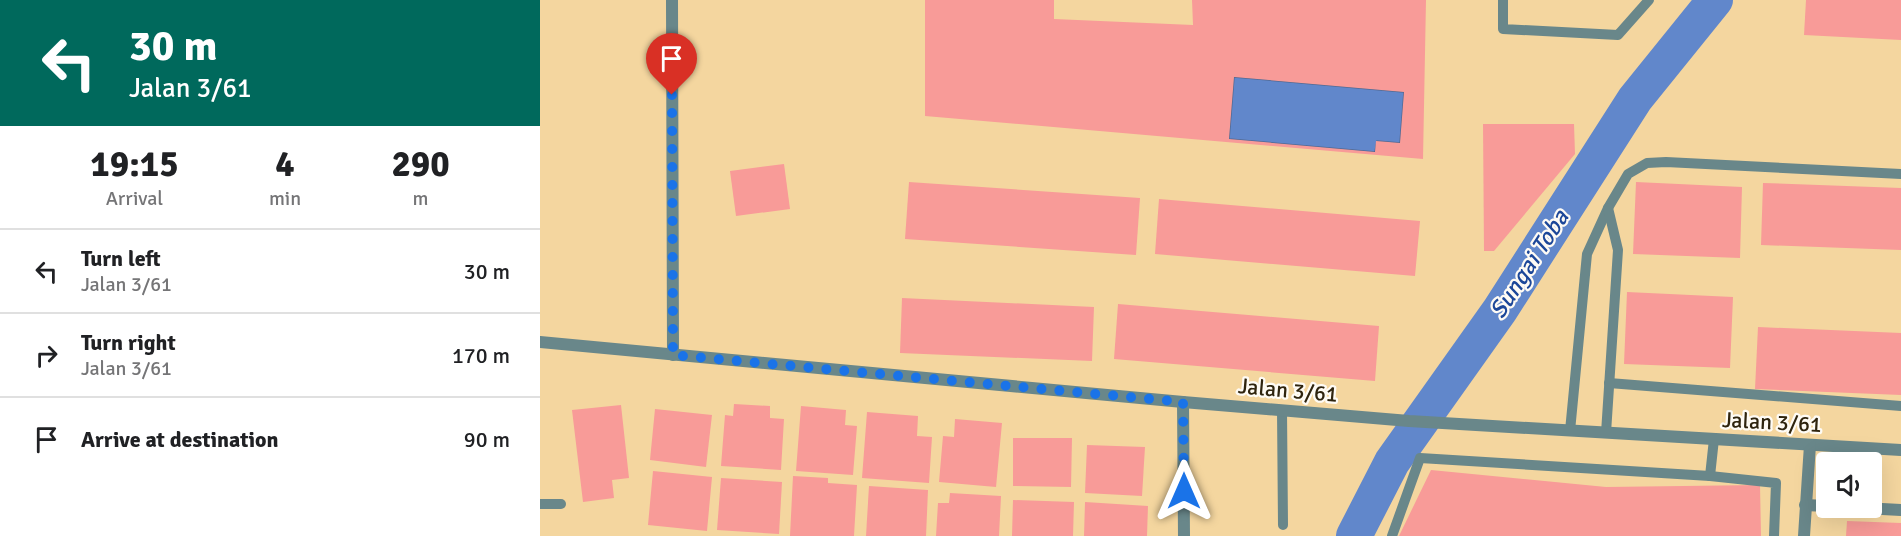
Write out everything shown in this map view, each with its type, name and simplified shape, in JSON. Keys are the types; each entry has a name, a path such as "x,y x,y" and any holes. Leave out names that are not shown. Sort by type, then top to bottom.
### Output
{"street":[{"path":"672,0 673,355"},
{"name":"Jalan 3/61","path":"540,342 1183,402 1414,421 1901,450"},
{"path":"1183,402 1184,536"},
{"path":"1804,536 1810,445"},
{"path":"1805,505 1816,506"},
{"path":"1882,509 1901,510"}],"lane":[{"path":"1503,0 1503,29 1618,35 1649,0"},
{"path":"1570,431 1587,254 1608,208 1628,174 1647,163 1666,162 1901,174"},
{"path":"1606,433 1618,250 1608,208"},
{"path":"1609,383 1901,406"},
{"path":"1282,410 1282,525"},
{"path":"1710,476 1714,439"},
{"path":"1392,536 1420,458 1710,476 1776,483 1774,536"},
{"path":"540,504 561,504"}],"water":[{"path":"1234,77 1404,92 1400,143 1377,141 1375,152 1229,139"}],"building":[{"path":"925,0 1054,0 1054,19 1193,25 1192,0 1426,0 1423,159 925,116","holes":["1234,77 1404,92 1400,143 1376,141 1375,152 1229,139"]},
{"path":"1806,0 1901,0 1901,40 1804,35"},
{"path":"1483,124 1574,124 1575,154 1494,251 1484,251"},
{"path":"784,164 790,209 736,216 730,171"},
{"path":"909,182 1140,198 1136,255 905,239"},
{"path":"1636,182 1742,187 1740,258 1633,254"},
{"path":"1763,183 1901,188 1901,250 1761,245"},
{"path":"1159,199 1420,221 1415,276 1155,254"},
{"path":"1627,292 1733,297 1730,368 1624,364"},
{"path":"902,298 1094,307 1092,361 900,353"},
{"path":"1118,304 1379,326 1375,381 1114,359"},
{"path":"1758,327 1901,333 1901,395 1755,389"},
{"path":"734,404 770,406 770,418 784,419 781,470 721,466 725,415 733,416"},
{"path":"621,405 629,478 612,480 614,498 583,502 572,410"},
{"path":"801,406 846,410 845,425 857,426 853,475 796,471"},
{"path":"655,409 712,415 706,467 650,460"},
{"path":"867,412 918,416 917,436 932,437 929,483 862,478"},
{"path":"955,419 1002,423 996,487 939,482 943,436 954,437"},
{"path":"1013,438 1072,438 1071,487 1013,486"},
{"path":"1087,445 1145,447 1142,496 1085,493"},
{"path":"1431,470 1606,487 1760,485 1761,536 1399,536"},
{"path":"653,471 712,477 707,531 648,525"},
{"path":"793,476 828,478 828,483 857,485 854,536 790,536"},
{"path":"721,478 782,482 779,534 717,530"},
{"path":"869,486 928,490 926,536 866,536"},
{"path":"950,493 1001,496 999,536 936,536 938,503 949,503"},
{"path":"1013,500 1074,502 1073,536 1012,536"},
{"path":"1085,502 1148,506 1147,536 1084,536"},
{"path":"1847,521 1901,523 1901,536 1846,536"}],"waterway":[{"name":"Sungai Toba","path":"1354,536 1392,462 1500,310 1635,99 1715,0"}],"route":[{"path":"672,95 673,355 1183,402 1184,491"}]}
